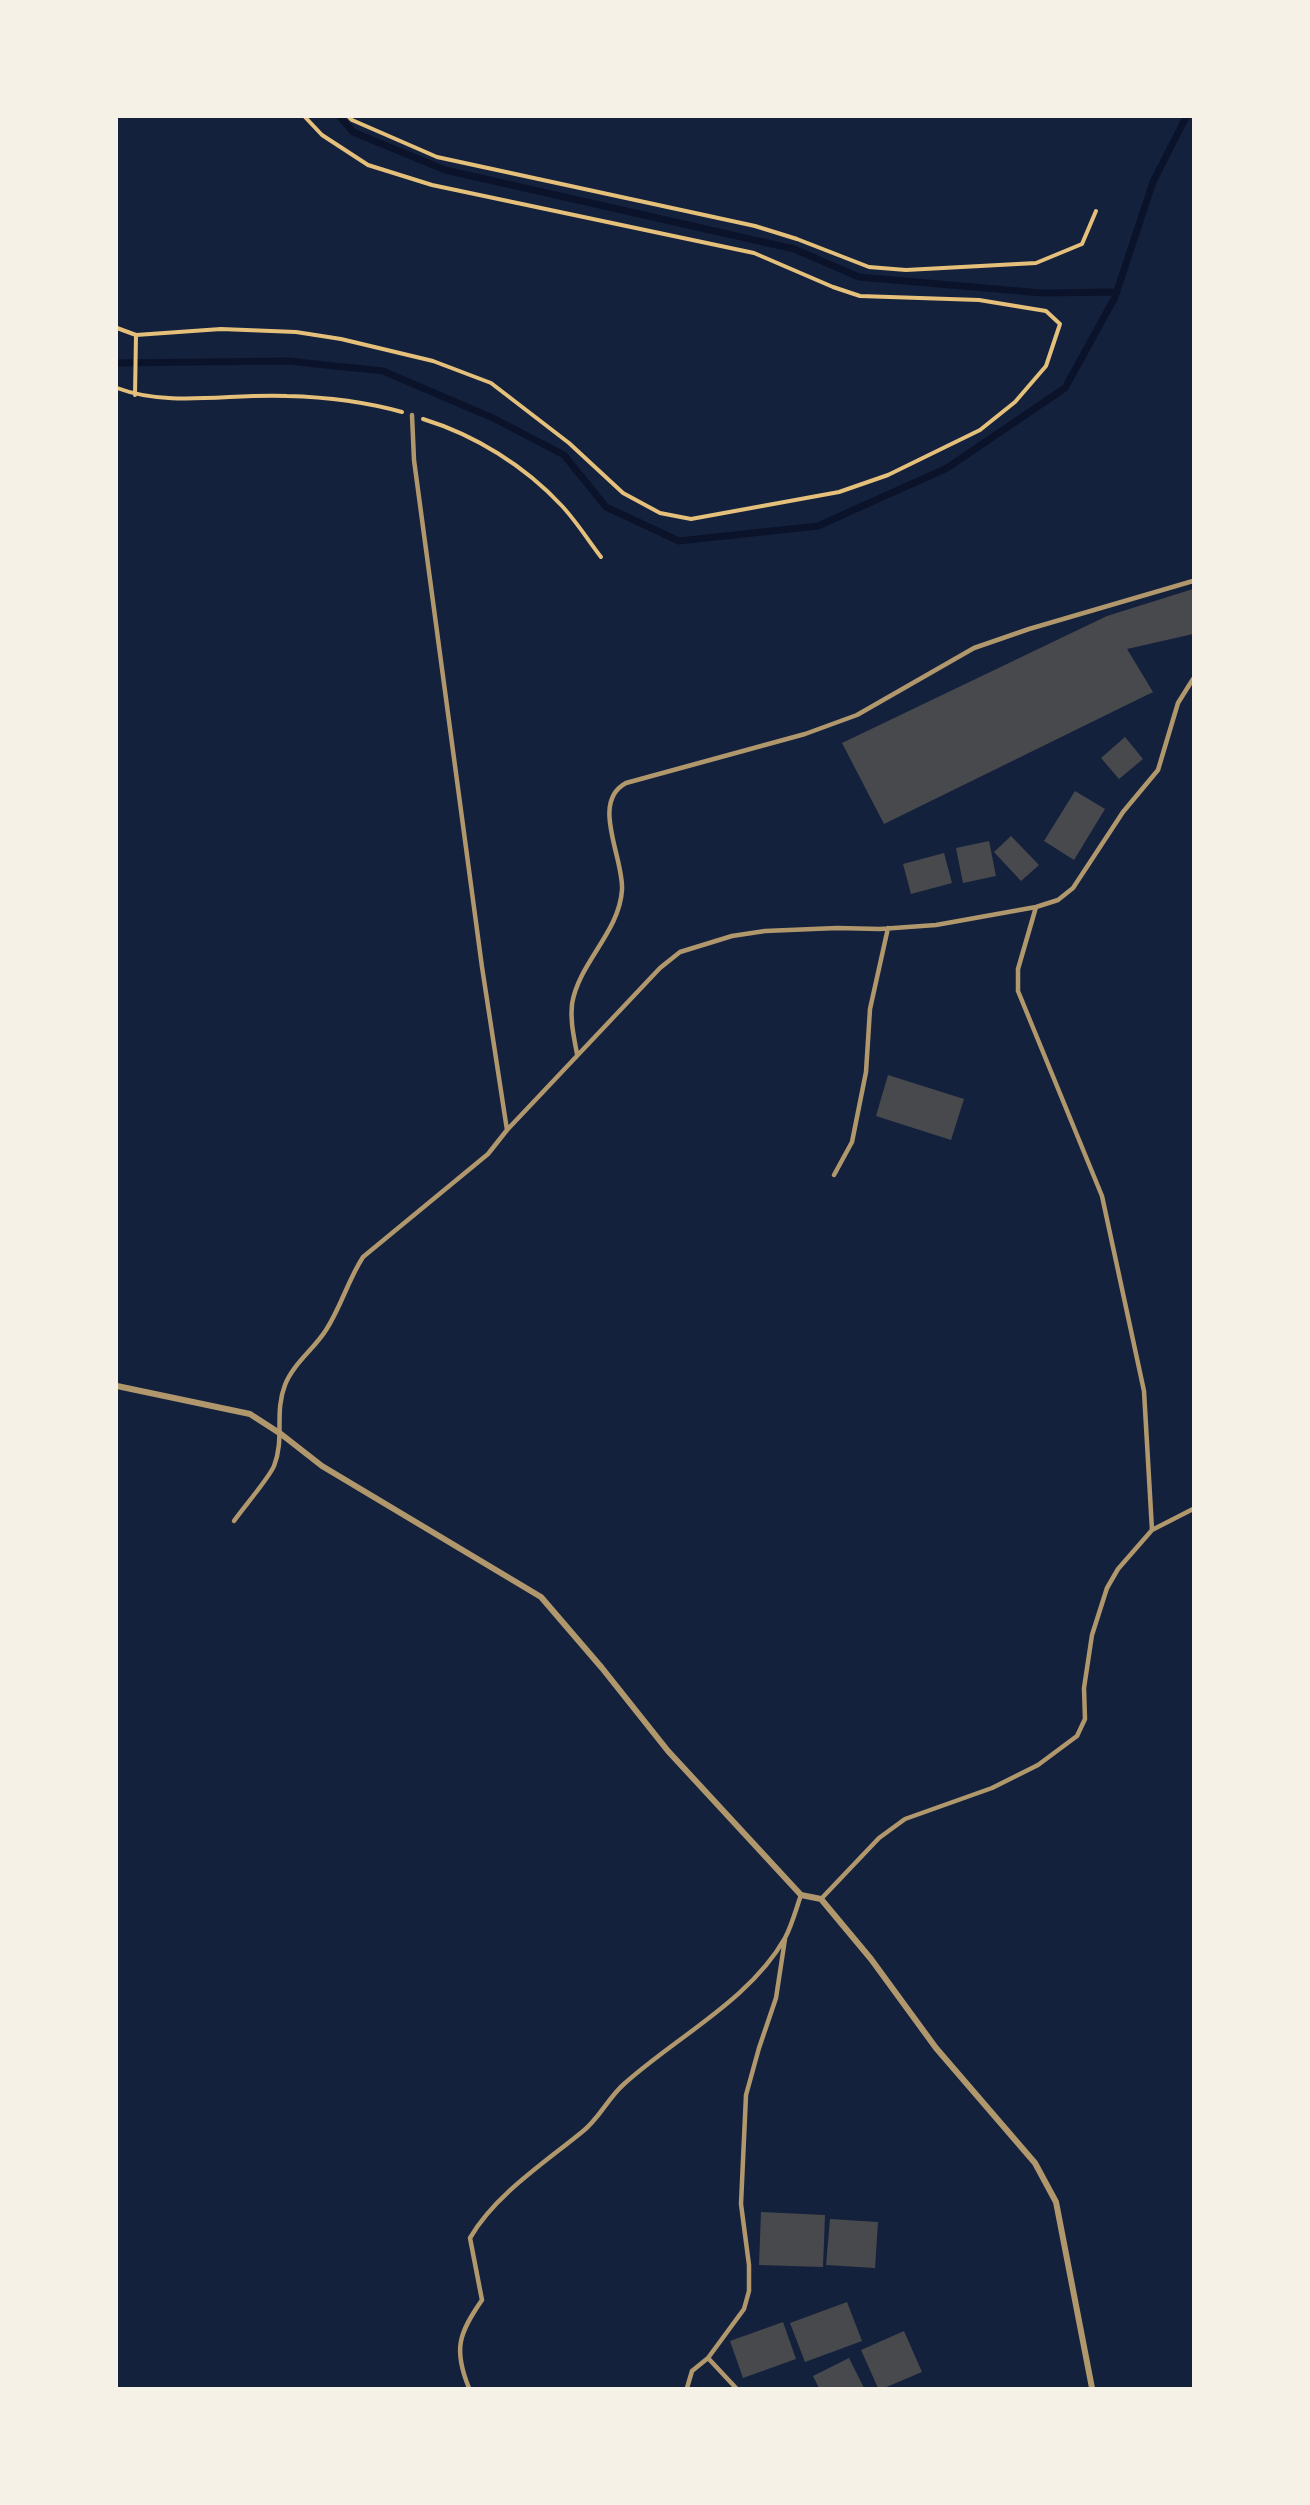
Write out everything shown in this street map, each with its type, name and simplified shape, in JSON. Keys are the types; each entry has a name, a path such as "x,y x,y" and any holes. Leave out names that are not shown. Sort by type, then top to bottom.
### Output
{"street":[{"path":"117,1386 250,1414 322,1466 541,1597 602,1668 668,1751 801,1895 821,1899 871,1959 936,2048 1035,2163 1056,2202 1092,2388"}],"lane":[{"path":"412,415 414,460 482,968 507,1130"},
{"path":"577,1054 572,1029 572,1003 580,979 617,916 622,890 621,872 610,825 609,806 616,789 626,783 805,734 856,715 974,648 1029,629 1193,581"},
{"path":"234,1521 274,1467 280,1434 278,1404 286,1382 326,1331 342,1300 351,1274 363,1257 488,1155 507,1130 660,968 680,952 732,936 765,931 936,925 1036,907 1058,900 1072,888 1123,812 1158,770 1178,703 1193,679"},
{"path":"1036,907 1018,969 1018,991 1102,1196 1144,1391 1152,1530"},
{"path":"834,1175 852,1142 866,1072 870,1009 888,928"},
{"path":"821,1899 879,1838 905,1819 992,1788 1038,1765 1077,1736 1085,1719 1084,1688 1092,1635 1107,1588 1118,1569 1152,1530 1193,1509"},
{"path":"687,2388 692,2371 708,2358 744,2309 749,2291 749,2265 741,2204 746,2096 776,1998 785,1937 801,1895"},
{"path":"469,2388 460,2366 460,2342 471,2316 482,2300 470,2238 480,2220 525,2179 594,2123 622,2085 707,2019 763,1970 785,1937"},
{"path":"708,2358 736,2388"}],"path":[{"path":"117,328 136,334 220,329 296,332 341,339 434,361 491,382 569,443 623,493 660,513 691,519 839,492 888,475 980,430 1015,402 1046,366 1060,324 1046,311 979,300 860,296 833,287 754,253 432,185 368,165 322,135 305,117"},
{"path":"349,117 438,157 755,226 797,239 869,267 906,270 1036,263 1082,244 1096,211"},
{"path":"135,395 136,334"},
{"path":"117,388 135,395 287,396 380,406 438,423 494,450 532,477 562,506 601,557"}],"building":[{"path":"1193,589 1193,634 1127,649 1153,692 884,824 842,743 1107,616"},
{"path":"1125,737 1143,759 1119,779 1101,758"},
{"path":"1075,791 1105,809 1074,860 1044,841"},
{"path":"1011,836 1039,865 1021,881 994,852"},
{"path":"989,841 996,876 963,883 956,848"},
{"path":"944,853 952,883 911,894 903,864"},
{"path":"888,1075 964,1099 951,1140 876,1116"},
{"path":"761,2212 825,2215 823,2267 759,2265"},
{"path":"830,2219 878,2222 875,2268 826,2265"},
{"path":"847,2302 862,2341 805,2362 790,2323"},
{"path":"783,2322 796,2359 743,2378 730,2341"},
{"path":"904,2331 922,2372 884,2388 878,2388 861,2350"},
{"path":"849,2358 864,2388 819,2388 813,2376"}],"waterway":[{"path":"340,117 353,132 445,170 794,249 859,277 1042,293 1117,292"},
{"path":"117,363 288,361 383,371 493,418 564,455 606,507 679,541 818,526 947,468 1065,388 1115,297 1153,182 1186,117"}]}
